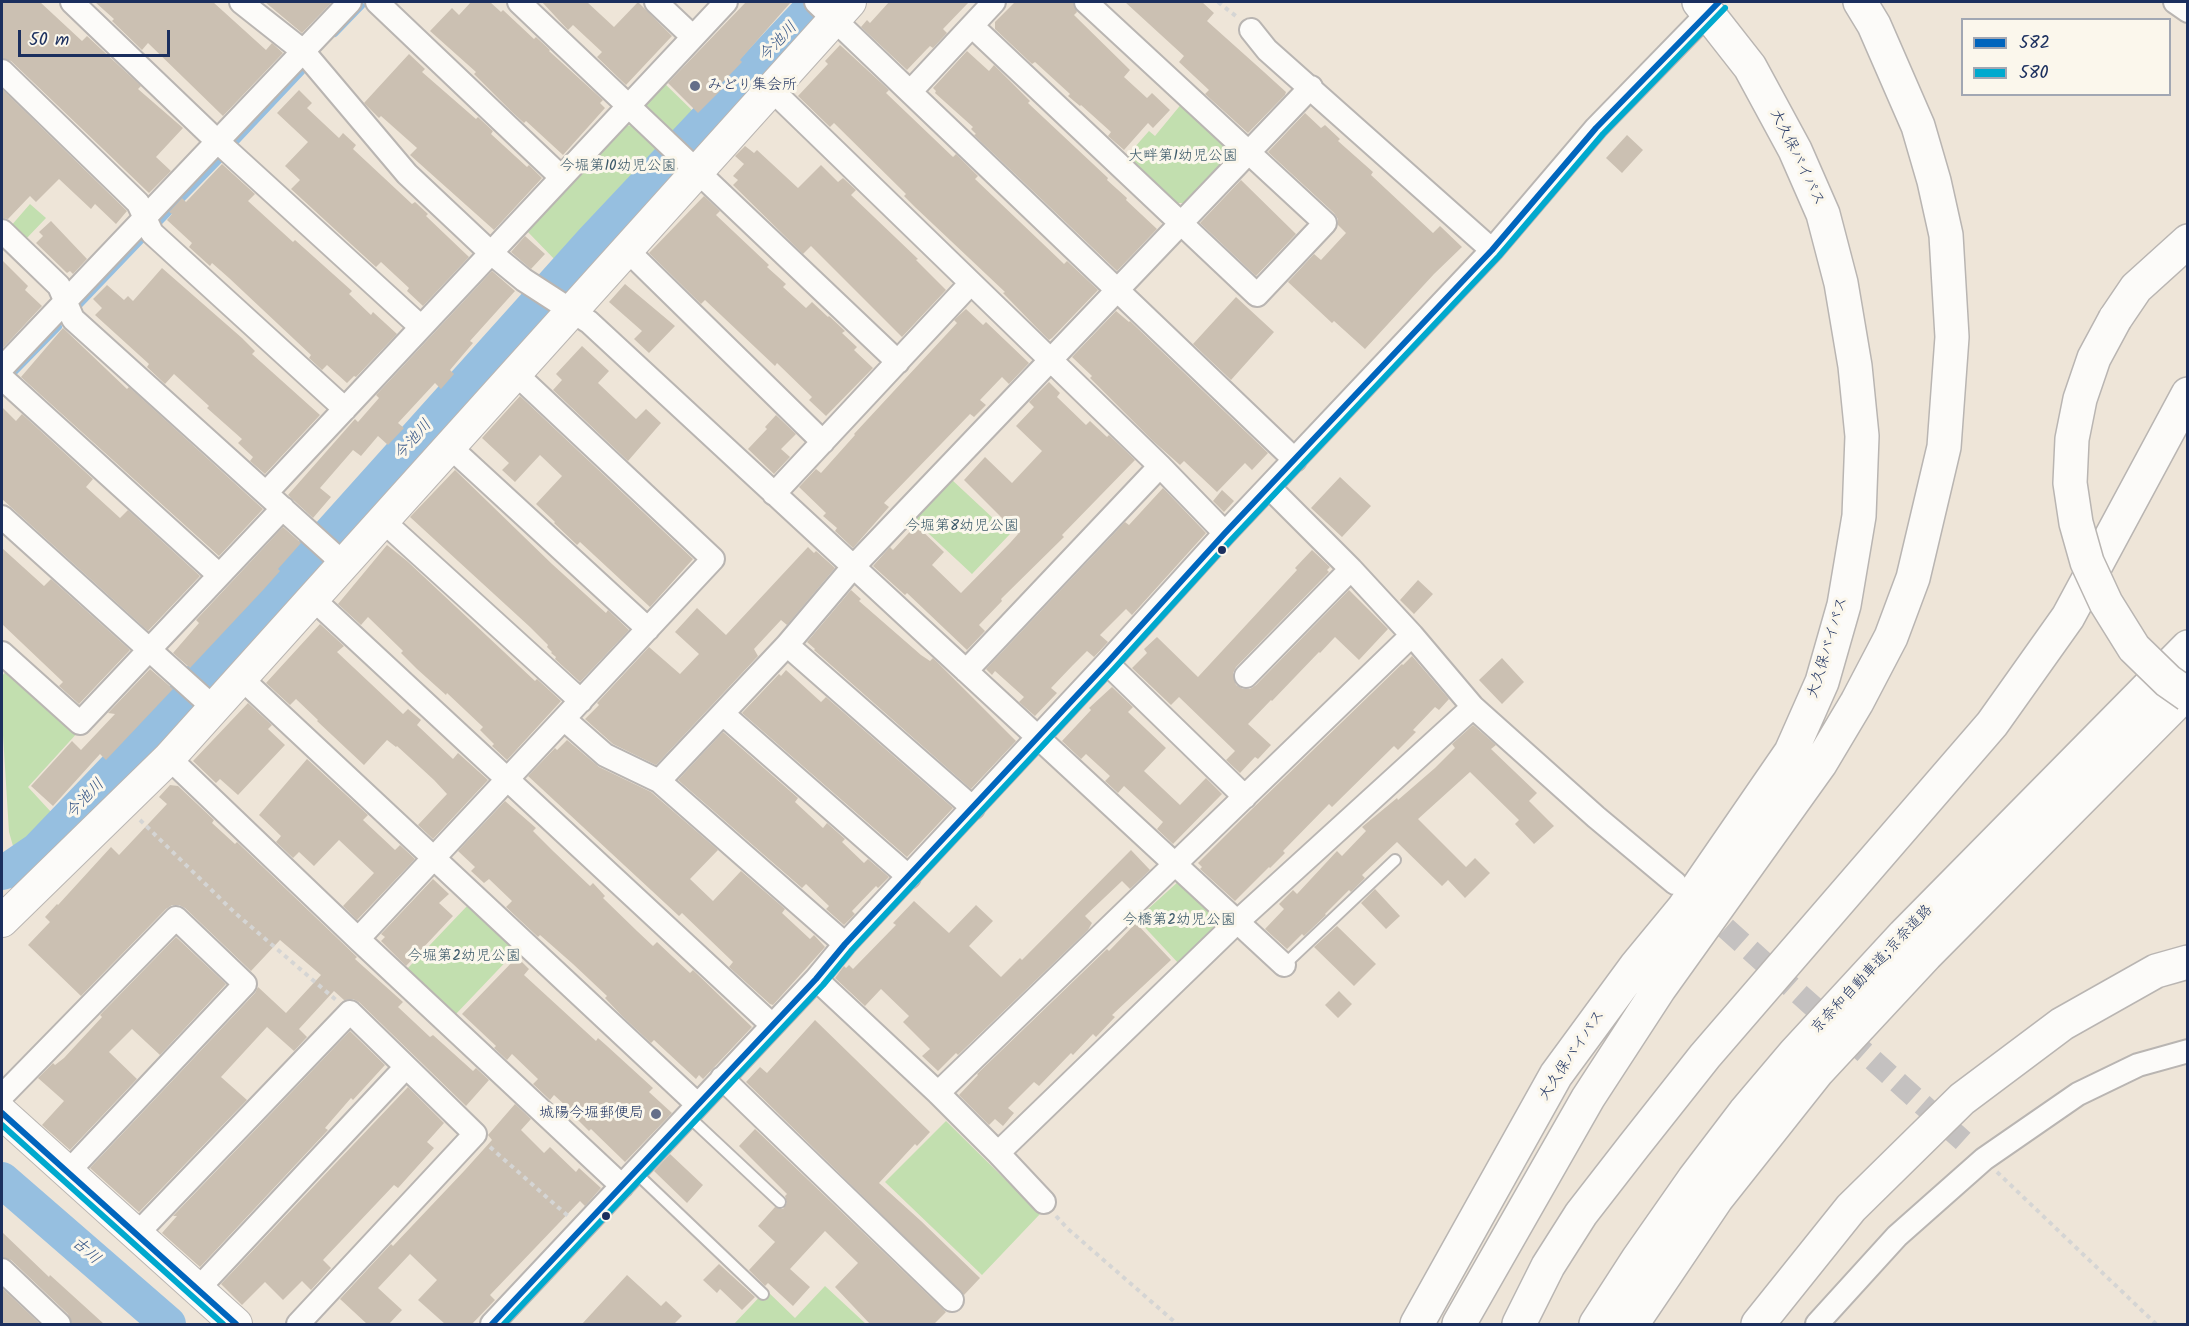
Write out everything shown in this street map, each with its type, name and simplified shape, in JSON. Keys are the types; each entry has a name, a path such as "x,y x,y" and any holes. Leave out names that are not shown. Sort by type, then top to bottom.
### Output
{"highway":[{"path":"1459,1324 1588,1098 1659,988 1820,764 1857,702 1891,637 1913,578 1944,447 1950,391 1952,337 1946,235 1934,181 1918,126 1874,25 1860,2"},
{"name":"大久保バイパス","path":"1417,1324 1556,1075 1636,966 1679,896 1791,753 1822,682 1844,605 1859,516 1862,448 1853,354 1841,283 1823,214 1794,150 1750,67 1709,5"},
{"path":"2187,241 2136,288 2115,319 2094,358 2080,399 2072,439 2070,483 2076,523 2086,562 2106,603 2134,648 2168,681 2187,693"},
{"path":"1519,1324 1548,1266 1581,1214 1633,1147 1705,1056 1992,724 2068,617 2187,394"},
{"name":"京奈和自動車道;京奈道路","path":"1596,1324 1694,1179 1745,1112 1795,1053 1904,935 2187,647"},
{"name":"京奈和自動車道;京奈道路","path":"1632,1324 1717,1198 1817,1072 1926,955 2187,693"},
{"path":"1758,1324 1851,1208 1962,1099 2062,1024 2156,971 2187,962"}],"street":[{"path":"72,2 217,141 421,327"},
{"path":"241,2 303,51 407,174 490,253 537,288 589,322 1284,965"},
{"path":"2,368 350,2"},
{"path":"377,2 561,177"},
{"path":"519,2 898,362"},
{"path":"656,2 693,37"},
{"path":"2,652 80,723 219,575 345,408 726,2"},
{"path":"910,92 994,2"},
{"path":"972,26 1257,295 1325,223 1086,2"},
{"path":"2175,2 2187,11"},
{"path":"492,1324 771,1024 816,979 845,944 1225,533 1492,250 1596,128 1709,5"},
{"path":"2,921 169,758 207,702 241,678 514,373 565,307 626,249 693,167 771,88 831,8 910,92 1295,460"},
{"path":"1251,30 1267,50 1492,250"},
{"path":"2,71 138,203 152,233 345,408"},
{"path":"659,781 787,645 852,567 1311,87"},
{"path":"771,88 1160,466 1225,533"},
{"path":"2,231 59,286 73,319 343,563"},
{"path":"626,249 823,442"},
{"path":"774,494 971,283"},
{"path":"358,939 714,559 514,373"},
{"path":"2,378 219,575"},
{"path":"449,446 648,629"},
{"path":"966,671 1160,466"},
{"path":"1269,487 1351,569 1412,635 1473,707 1585,807 1588,826 1679,896"},
{"path":"2,518 207,702"},
{"path":"382,520 581,701"},
{"path":"1246,676 1351,569"},
{"path":"312,598 771,1024"},
{"path":"938,1093 1412,635"},
{"path":"787,645 973,808"},
{"path":"1107,663 1245,797"},
{"path":"241,678 434,858 692,1109"},
{"path":"998,1153 1237,922 1473,707"},
{"path":"723,714 909,877"},
{"path":"564,719 606,755 659,781 845,944"},
{"path":"169,758 358,939 628,1179"},
{"path":"2,1096 176,918 245,984 68,1172"},
{"path":"816,979 938,1093 1044,1202"},
{"path":"136,1235 350,1011 405,1068 475,1134 298,1324"},
{"path":"1817,1324 1977,1153 2078,1094 2138,1065 2187,1051"},
{"path":"197,1290 405,1068"},
{"path":"722,1078 952,1300"},
{"path":"2,1113 236,1324"},
{"path":"2,1270 59,1324"}],"lane":[{"path":"1284,965 1395,860"},
{"path":"692,1109 780,1202"},
{"path":"628,1179 763,1294"}],"path":[{"path":"122,803 234,912 350,1011"},
{"path":"475,1134 582,1228"},
{"path":"1977,1153 2156,1324"},
{"path":"1044,1202 1068,1228 1177,1324"}],"green space":[{"path":"660,79 699,117 675,141 642,111 643,98"},
{"name":"大畔第1幼児公園","path":"1183,102 1232,146 1229,158 1188,203 1173,203 1126,157 1149,131 1155,136"},
{"name":"今堀第10幼児公園","path":"635,125 662,151 658,159 559,264 526,230 622,126"},
{"path":"30,204 46,218 25,240 10,227"},
{"name":"今堀第8幼児公園","path":"951,479 1010,534 972,574 914,520"},
{"path":"10,667 79,731 28,787 51,812 21,846 13,846 9,832 2,719 2,676"},
{"name":"今橋第2幼児公園","path":"1179,881 1221,923 1180,965 1137,919"},
{"name":"今堀第2幼児公園","path":"468,905 516,951 455,1015 407,969"},
{"path":"946,1121 1040,1214 982,1275 885,1182"},
{"path":"825,1286 866,1324 734,1324 766,1290 795,1318"}],"building":[{"path":"2,2 40,2 82,41 87,36 141,86 138,89 183,128 156,157 171,171 149,193 11,61 2,58"},
{"path":"95,2 213,2 266,50 272,43 283,53 223,116 148,43 142,50"},
{"path":"265,2 332,2 302,33"},
{"path":"471,2 490,2 501,12 503,10 534,39 536,37 603,100 600,103 605,108 563,155 526,121 524,123 512,112 474,74 476,72 430,31 452,8 459,15"},
{"path":"542,2 587,2 614,27 638,2 672,36 626,85 597,57 602,52 573,25 568,30"},
{"path":"746,2 791,2 720,85 723,88 698,113 668,83"},
{"path":"889,2 969,2 943,29 947,33 933,48 930,46 907,70 861,27 867,20 870,23"},
{"path":"1015,2 1073,2 1077,12 1074,15 1130,70 1124,77 1147,98 1152,93 1170,110 1153,128 1148,123 1124,150 1108,136 1111,132 1068,96 1070,94 1035,62 1032,64 995,29 995,22"},
{"path":"1125,2 1202,2 1214,13 1207,21 1286,92 1285,95 1248,133 1205,94 1209,90 1179,62 1184,56"},
{"path":"840,45 889,90 886,93 953,157 956,154 978,176 975,179 1064,264 1067,261 1098,290 1052,338 1049,340 1003,293 1005,292 916,208 904,196 906,194 834,123 830,127 798,96 828,64 825,61"},
{"path":"967,51 989,71 994,65 1030,101 1028,103 1108,178 1107,180 1127,198 1126,200 1157,229 1117,271 974,135 976,134 971,129 973,127 935,93 933,88"},
{"path":"409,54 425,69 422,72 476,119 478,117 493,131 491,134 542,178 494,230 410,155 417,148 364,103"},
{"path":"2,89 127,211 116,224 95,204 91,209 59,179 36,202 30,196 8,219 2,218"},
{"path":"299,90 312,103 307,108 339,138 343,133 356,145 353,149 412,204 415,202 428,214 426,216 469,257 423,306 407,291 409,288 381,262 376,267 291,189 300,180 285,166 308,142 277,113"},
{"path":"1305,113 1321,128 1325,125 1340,139 1338,141 1373,172 1371,175 1433,233 1440,226 1462,247 1365,349 1334,321 1332,323 1288,282 1314,254 1321,260 1346,233 1338,225 1338,219 1334,213 1268,152"},
{"path":"1627,135 1643,150 1622,173 1606,158"},
{"path":"745,146 754,153 757,150 798,188 821,165 838,182 843,178 856,190 851,195 918,259 916,260 946,290 902,337 811,246 803,254 733,185 738,180 733,176 744,164 735,156"},
{"path":"222,164 255,194 248,201 352,291 349,294 371,315 373,312 397,334 356,377 354,376 347,383 327,365 322,370 309,358 311,355 229,278 212,263 210,266 189,247 192,243 167,220 172,214 169,212 182,198 186,202"},
{"path":"1241,180 1296,234 1256,276 1200,223"},
{"path":"704,196 720,211 716,215 786,284 783,287 806,308 812,302 829,316 845,331 842,333 857,347 854,350 873,368 826,416 809,400 812,397 777,363 775,366 705,300 701,304 649,253"},
{"path":"51,221 87,259 73,274 70,271 67,273 36,243 43,236 39,232"},
{"path":"525,236 545,254 531,269 511,252"},
{"path":"2,260 28,286 25,290 42,306 2,349"},
{"path":"162,268 242,338 255,351 252,354 320,415 265,474 250,461 253,457 238,443 242,439 207,408 209,406 174,374 165,384 147,367 149,364 95,315 102,308 93,299 107,285 124,300 128,296 133,301"},
{"path":"492,271 515,291 470,341 473,343 450,370 454,374 441,389 435,383 398,423 404,428 388,445 378,436 361,456 353,450 320,488 331,497 313,518 288,495 355,419 358,422 379,398 376,395"},
{"path":"625,284 675,326 649,353 634,339 642,331 609,302"},
{"path":"1236,297 1274,332 1231,380 1193,344"},
{"path":"966,309 983,325 986,322 1029,363 1009,384 1002,377 980,400 986,405 974,417 970,414 884,503 889,507 853,548 835,531 837,528 823,516 826,513 799,487 816,469 821,473 957,323 954,320"},
{"path":"1116,311 1130,321 1268,453 1252,470 1245,463 1217,492 1184,461 1180,465 1153,441 1072,357"},
{"path":"63,328 127,389 129,387 263,509 219,556 21,377"},
{"path":"582,346 609,371 598,383 636,419 646,409 661,423 628,461 553,390 562,380 556,374"},
{"path":"1049,382 1060,393 1057,397 1086,425 1090,421 1107,437 1109,435 1135,460 1062,535 1064,537 1001,599 1002,601 979,625 985,631 967,650 907,593 905,595 873,566 890,547 893,550 916,525 944,552 932,565 961,593 1010,543 1018,534 964,480 985,457 1012,483 1042,451 1016,426 1034,407 1029,402"},
{"path":"520,396 693,559 650,607 580,542 577,545 536,504 562,476 540,455 515,482 502,470 509,463 482,438"},
{"path":"2,407 16,421 22,414 93,479 86,487 120,518 128,510 200,576 148,631 2,499"},
{"path":"776,415 796,434 781,449 790,457 774,474 748,449 767,429 765,427"},
{"path":"455,470 552,564 606,613 608,610 629,630 580,682 555,659 548,645 530,627 410,517"},
{"path":"1340,477 1371,506 1342,537 1311,508"},
{"path":"1163,488 1206,533 1132,615 1126,609 1100,635 1108,642 1094,657 1087,651 1073,665 1051,688 1057,693 1035,716 1019,702 1024,697 995,671 992,675 986,669 1125,522 1129,525"},
{"path":"1222,490 1234,501 1224,512 1213,501"},
{"path":"283,527 301,543 278,569 280,571 190,668 173,653 199,623 196,620"},
{"path":"387,545 535,681 537,679 561,701 507,760 480,730 483,727 417,669 401,653 403,651 368,617 361,625 338,604"},
{"path":"808,547 835,568 787,625 781,620 754,649 758,656 656,765 613,744 585,719 649,647 680,674 699,654 675,632 697,608 726,635"},
{"path":"2,548 44,586 51,579 130,650 79,704 59,686 63,682 2,624"},
{"path":"1312,550 1330,567 1327,570 1329,572 1236,667 1233,673 1236,685 1243,689 1250,689 1256,685 1349,590 1388,629 1359,660 1335,637 1319,652 1248,724 1271,745 1258,759 1255,757 1240,773 1226,760 1235,751 1179,697 1171,705 1132,668 1147,653 1144,649 1157,637 1198,677 1297,570 1295,568"},
{"path":"1418,580 1433,594 1414,614 1400,600"},
{"path":"851,590 861,599 859,601 921,655 930,661 933,658 1016,741 971,789 807,642"},
{"path":"320,624 344,646 337,652 403,714 408,709 421,720 417,725 453,759 458,753 488,780 433,839 418,825 447,794 434,780 397,746 387,740 364,765 296,699 290,705 266,683"},
{"path":"1412,656 1449,699 1439,710 1435,707 1413,730 1416,732 1398,750 1394,746 1332,807 1329,804 1283,851 1285,853 1235,901 1200,869 1202,867 1198,863"},
{"path":"1502,658 1524,682 1502,704 1479,680"},
{"path":"150,669 173,689 106,760 100,754 53,806 31,786 72,741 81,750 115,714 108,713"},
{"path":"786,670 821,702 826,697 953,808 907,857 742,713 779,674 781,676"},
{"path":"1112,687 1133,707 1128,712 1166,748 1144,771 1180,805 1206,778 1222,794 1173,844 1157,829 1163,822 1124,786 1118,793 1105,781 1110,776 1086,754 1081,759 1062,741 1091,710 1089,708"},
{"path":"248,703 272,725 268,729 285,745 238,795 220,779 216,783 193,761"},
{"path":"1473,725 1496,745 1491,749 1537,793 1529,801 1554,826 1534,844 1515,824 1519,820 1470,772 1418,819 1466,867 1475,858 1490,873 1465,898 1448,880 1442,886 1397,842 1362,875 1365,878 1351,892 1349,890 1304,936 1302,934 1287,949 1265,929 1284,909 1279,904 1293,890 1297,894 1337,851 1342,856 1366,831 1362,827 1435,768 1455,748 1452,744"},
{"path":"723,732 798,798 795,802 823,828 827,823 845,839 842,842 864,863 868,859 889,877 878,888 876,886 852,911 855,914 844,925 826,909 829,906 806,884 802,888 678,780"},
{"path":"567,740 599,767 651,792 718,850 690,879 713,901 741,871 785,909 782,913 810,939 814,935 825,947 773,1005 729,967 733,962 682,913 679,916 528,776 555,748 557,750"},
{"path":"307,759 368,815 363,820 395,850 400,845 415,859 357,920 343,906 374,873 339,840 314,866 299,852 293,858 276,842 281,836 259,815"},
{"path":"170,785 178,786 214,820 212,823 235,844 237,842 357,957 355,959 403,1002 398,1007 430,1037 433,1035 473,1071 476,1068 489,1080 466,1106 359,1002 353,999 344,1000 334,991 299,1029 307,1037 294,1051 267,1027 221,1077 247,1100 139,1212 90,1168 255,993 258,987 286,1013 321,975 280,940 251,971 185,908 179,905 172,905 166,909 81,996 28,945 50,922 45,917 111,847 119,855 167,804 159,797"},
{"path":"505,801 536,828 533,831 590,886 593,883 605,896 603,898 653,946 657,942 690,973 693,970 752,1027 703,1079 699,1075 696,1079 654,1040 651,1043 573,964 540,935 538,937 506,907 512,901 489,879 484,883 471,871 475,867 458,851"},
{"path":"1131,850 1150,870 1130,889 1122,881 1085,916 1092,923 1088,930 958,1055 956,1053 938,1071 922,1056 930,1049 903,1022 909,1016 881,989 865,1006 835,978 844,966 846,968 849,965 853,969 896,925 893,923 914,901 949,933 976,905 993,921 969,946 1001,977 1020,958 1022,960"},
{"path":"433,879 449,894 439,903 453,916 406,966 381,941 385,937 381,934"},
{"path":"1375,889 1400,916 1386,929 1361,903"},
{"path":"1136,923 1171,960 1112,1015 1115,1017 1096,1037 1093,1034 1039,1086 1034,1082 1008,1108 1014,1113 1003,1126 995,1119 989,1125 959,1095 977,1074"},
{"path":"1337,926 1376,964 1354,986 1314,947"},
{"path":"176,937 226,984 160,1055 132,1029 109,1052 137,1079 70,1150 42,1125 64,1101 38,1078 53,1063 55,1065 64,1058 102,1017 100,1015"},
{"path":"517,957 529,969 524,975 596,1041 598,1038 653,1088 649,1092 672,1113 625,1162 591,1129 589,1131 576,1118 578,1117 554,1095 550,1100 533,1084 538,1079 512,1054 507,1060 494,1048 496,1046 462,1014"},
{"path":"1339,991 1352,1004 1338,1018 1325,1005"},
{"path":"815,1020 930,1132 917,1146 915,1144 879,1183 980,1278 964,1295 746,1082 760,1067 767,1073"},
{"path":"350,1031 385,1065 353,1100 351,1098 325,1128 328,1130 200,1267 162,1233 177,1216 173,1216"},
{"path":"408,1087 444,1123 427,1142 434,1148 398,1188 394,1185 323,1260 331,1268 311,1290 302,1281 283,1300 265,1282 242,1305 221,1284"},
{"path":"515,1104 531,1119 521,1130 544,1153 550,1147 576,1172 579,1168 601,1188 585,1206 580,1201 490,1295 495,1300 472,1324 445,1324 418,1300 437,1280 410,1254 378,1288 402,1310 389,1324 367,1324 340,1299 492,1140 488,1135"},
{"path":"755,1129 946,1312 934,1324 870,1324 835,1287 858,1263 825,1231 790,1269 810,1287 793,1306 768,1283 765,1286 749,1270 775,1242 758,1226 775,1207 783,1209 787,1203 785,1196 787,1194 739,1146"},
{"path":"670,1154 703,1185 687,1203 654,1171"},
{"path":"2,1232 49,1277 50,1275 104,1324 72,1324 68,1314 11,1260 2,1257"},
{"path":"719,1264 755,1297 742,1310 720,1289 717,1293 703,1280"},
{"path":"627,1275 661,1306 666,1301 682,1316 674,1324 582,1324"},
{"path":"2,1288 40,1324 2,1324"}],"waterway":[{"name":"今池川","path":"2,872 9,870 38,850 175,707 594,240 818,2"},
{"path":"335,34 362,6"},
{"path":"236,142 302,72"},
{"path":"158,224 222,158"},
{"path":"78,307 144,238"},
{"path":"13,374 59,327"},
{"name":"古川","path":"2,1180 168,1324"}],"tunnel":[{"path":"1701,906 1970,1147"}],"transit line":[{"name":"582","path":"492,1324 816,979 845,944 1225,533 1492,250 1596,128 1719,2"},
{"name":"580","path":"504,1324 823,985 852,950 1232,539 1499,256 1603,134 1725,8"},
{"name":"582","path":"2,1113 236,1324"},
{"name":"580","path":"2,1125 223,1324"}],"place":[{"name":"みどり集会所","path":"695,86"},
{"name":"城陽今堀郵便局","path":"656,1114"}]}
